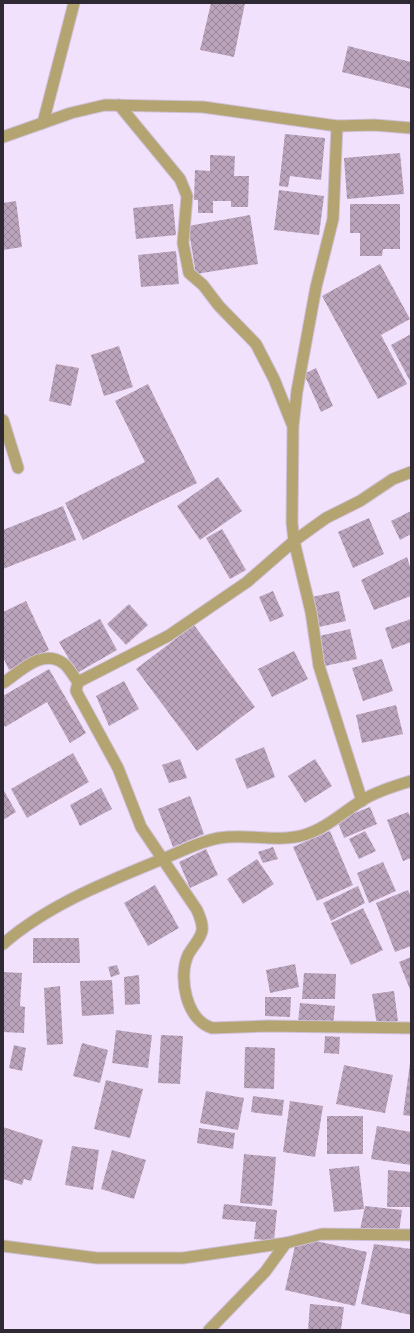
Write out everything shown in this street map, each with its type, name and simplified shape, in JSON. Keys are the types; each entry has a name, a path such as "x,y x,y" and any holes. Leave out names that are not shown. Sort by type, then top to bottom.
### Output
{"street":[{"path":"43,123 74,3"},
{"path":"3,136 71,113 105,105 203,107 337,126 374,125 411,128"},
{"path":"119,106 180,179 187,196 183,243 189,273 203,285 219,306 256,344 274,379 293,426"},
{"path":"337,126 333,219 302,360 293,426 292,523 294,541 311,612 318,666 362,801"},
{"path":"3,420 18,468"},
{"path":"78,682 168,636 247,582 294,541 326,518 360,501 393,479 411,472"},
{"path":"3,683 40,658 54,658 64,663 78,682 76,691 118,768 142,827 201,920 203,929 201,936 188,955 184,971 185,987 192,1011 204,1025 212,1028 267,1026 411,1028"},
{"path":"3,944 37,918 121,876 163,859 219,838 249,836 285,838 304,835 326,825 362,801 411,781"},
{"path":"3,1246 97,1258 183,1258 286,1243 322,1234 411,1235"},
{"path":"209,1330 265,1272 286,1243"}],"building":[{"path":"211,3 245,3 234,57 200,50"},
{"path":"348,46 411,62 411,89 342,72"},
{"path":"285,134 325,138 321,180 290,176 288,187 279,186"},
{"path":"400,153 404,194 347,199 344,158"},
{"path":"210,155 235,156 234,176 249,176 248,207 231,207 231,201 213,201 213,213 198,213 198,200 194,200 195,170 210,171"},
{"path":"279,190 324,196 319,235 274,230"},
{"path":"16,201 22,247 3,250 3,203"},
{"path":"173,204 176,235 136,239 133,208"},
{"path":"350,204 400,204 400,249 383,249 382,256 360,256 360,233 350,233"},
{"path":"250,215 258,264 196,274 188,226"},
{"path":"176,251 179,284 141,287 138,255"},
{"path":"380,264 410,319 381,335 407,384 378,399 322,296"},
{"path":"411,334 411,383 391,345"},
{"path":"119,346 133,387 104,396 91,355"},
{"path":"56,364 79,368 71,406 49,401"},
{"path":"316,368 333,406 321,412 304,374"},
{"path":"148,384 197,483 83,540 65,503 145,462 115,401"},
{"path":"218,477 242,511 200,540 177,506"},
{"path":"63,506 76,540 3,569 3,530"},
{"path":"411,511 411,534 400,540 391,521"},
{"path":"369,518 384,554 353,568 338,532"},
{"path":"222,529 246,570 230,579 206,538"},
{"path":"407,557 411,570 411,596 374,610 361,580"},
{"path":"273,591 284,616 270,622 259,597"},
{"path":"339,591 346,621 319,627 312,597"},
{"path":"26,601 49,650 9,670 3,657 3,612"},
{"path":"129,604 148,625 126,645 107,624"},
{"path":"100,619 117,650 77,673 59,642"},
{"path":"411,619 411,642 392,649 385,628"},
{"path":"194,625 255,707 197,751 136,669"},
{"path":"350,629 357,659 325,666 319,636"},
{"path":"294,651 308,679 272,697 258,669"},
{"path":"382,659 393,691 363,701 352,668"},
{"path":"49,669 86,733 70,743 47,702 5,727 3,724 3,696"},
{"path":"124,681 139,709 109,726 96,696"},
{"path":"396,705 403,734 362,743 356,715"},
{"path":"264,747 275,777 247,789 235,759"},
{"path":"73,753 89,782 27,818 11,789"},
{"path":"180,759 187,778 169,783 162,765"},
{"path":"315,759 332,786 305,803 288,776"},
{"path":"101,788 112,809 80,826 70,805"},
{"path":"3,789 16,812 3,820"},
{"path":"190,796 204,834 173,847 158,809"},
{"path":"370,807 377,824 344,838 337,820"},
{"path":"408,812 411,818 411,858 403,861 387,820"},
{"path":"330,831 353,885 317,901 293,847"},
{"path":"365,831 376,851 359,859 349,839"},
{"path":"273,847 278,859 263,863 258,852"},
{"path":"206,849 218,875 190,888 179,862"},
{"path":"257,859 274,884 243,904 227,879"},
{"path":"383,862 396,891 369,903 357,873"},
{"path":"155,885 179,928 148,946 124,903"},
{"path":"358,886 365,903 331,921 323,903"},
{"path":"408,890 411,897 411,946 395,952 376,903"},
{"path":"363,908 383,950 351,965 331,923"},
{"path":"33,938 79,938 80,963 33,963"},
{"path":"411,957 411,992 399,962"},
{"path":"295,964 299,987 270,993 266,970"},
{"path":"117,965 120,974 111,977 108,967"},
{"path":"3,972 22,973 20,1006 25,1007 24,1033 3,1032"},
{"path":"304,973 336,974 335,999 302,999"},
{"path":"139,975 140,1004 125,1005 124,977"},
{"path":"112,980 114,1014 82,1016 80,981"},
{"path":"60,986 63,1044 47,1045 44,988"},
{"path":"394,991 398,1021 377,1025 372,994"},
{"path":"265,997 291,997 290,1017 265,1016"},
{"path":"300,1003 335,1006 333,1026 298,1023"},
{"path":"116,1030 152,1035 148,1068 112,1063"},
{"path":"161,1035 183,1036 180,1084 158,1083"},
{"path":"325,1036 340,1037 339,1054 324,1053"},
{"path":"82,1043 108,1050 100,1083 73,1076"},
{"path":"14,1045 26,1048 22,1071 9,1068"},
{"path":"245,1047 275,1048 274,1089 244,1088"},
{"path":"411,1063 411,1116 403,1115"},
{"path":"344,1065 393,1075 385,1113 336,1104"},
{"path":"106,1080 143,1089 130,1138 94,1129"},
{"path":"206,1091 244,1098 238,1130 200,1123"},
{"path":"253,1096 284,1100 282,1116 251,1112"},
{"path":"290,1101 323,1106 315,1157 283,1152"},
{"path":"327,1116 363,1116 363,1154 327,1154"},
{"path":"377,1126 411,1132 411,1165 371,1159"},
{"path":"3,1127 43,1140 31,1181 24,1179 22,1185 3,1179"},
{"path":"199,1128 235,1133 233,1149 197,1143"},
{"path":"72,1146 99,1150 93,1190 65,1185"},
{"path":"112,1150 146,1160 134,1199 101,1189"},
{"path":"244,1154 276,1157 272,1206 240,1203"},
{"path":"359,1166 364,1209 334,1212 329,1169"},
{"path":"388,1170 411,1172 411,1207 387,1207"},
{"path":"224,1204 277,1210 274,1241 254,1239 256,1222 222,1219"},
{"path":"365,1206 402,1210 399,1232 360,1230"},
{"path":"297,1237 367,1252 355,1306 285,1290"},
{"path":"374,1244 411,1249 411,1315 361,1304"},
{"path":"310,1304 344,1307 341,1330 308,1330"}]}
